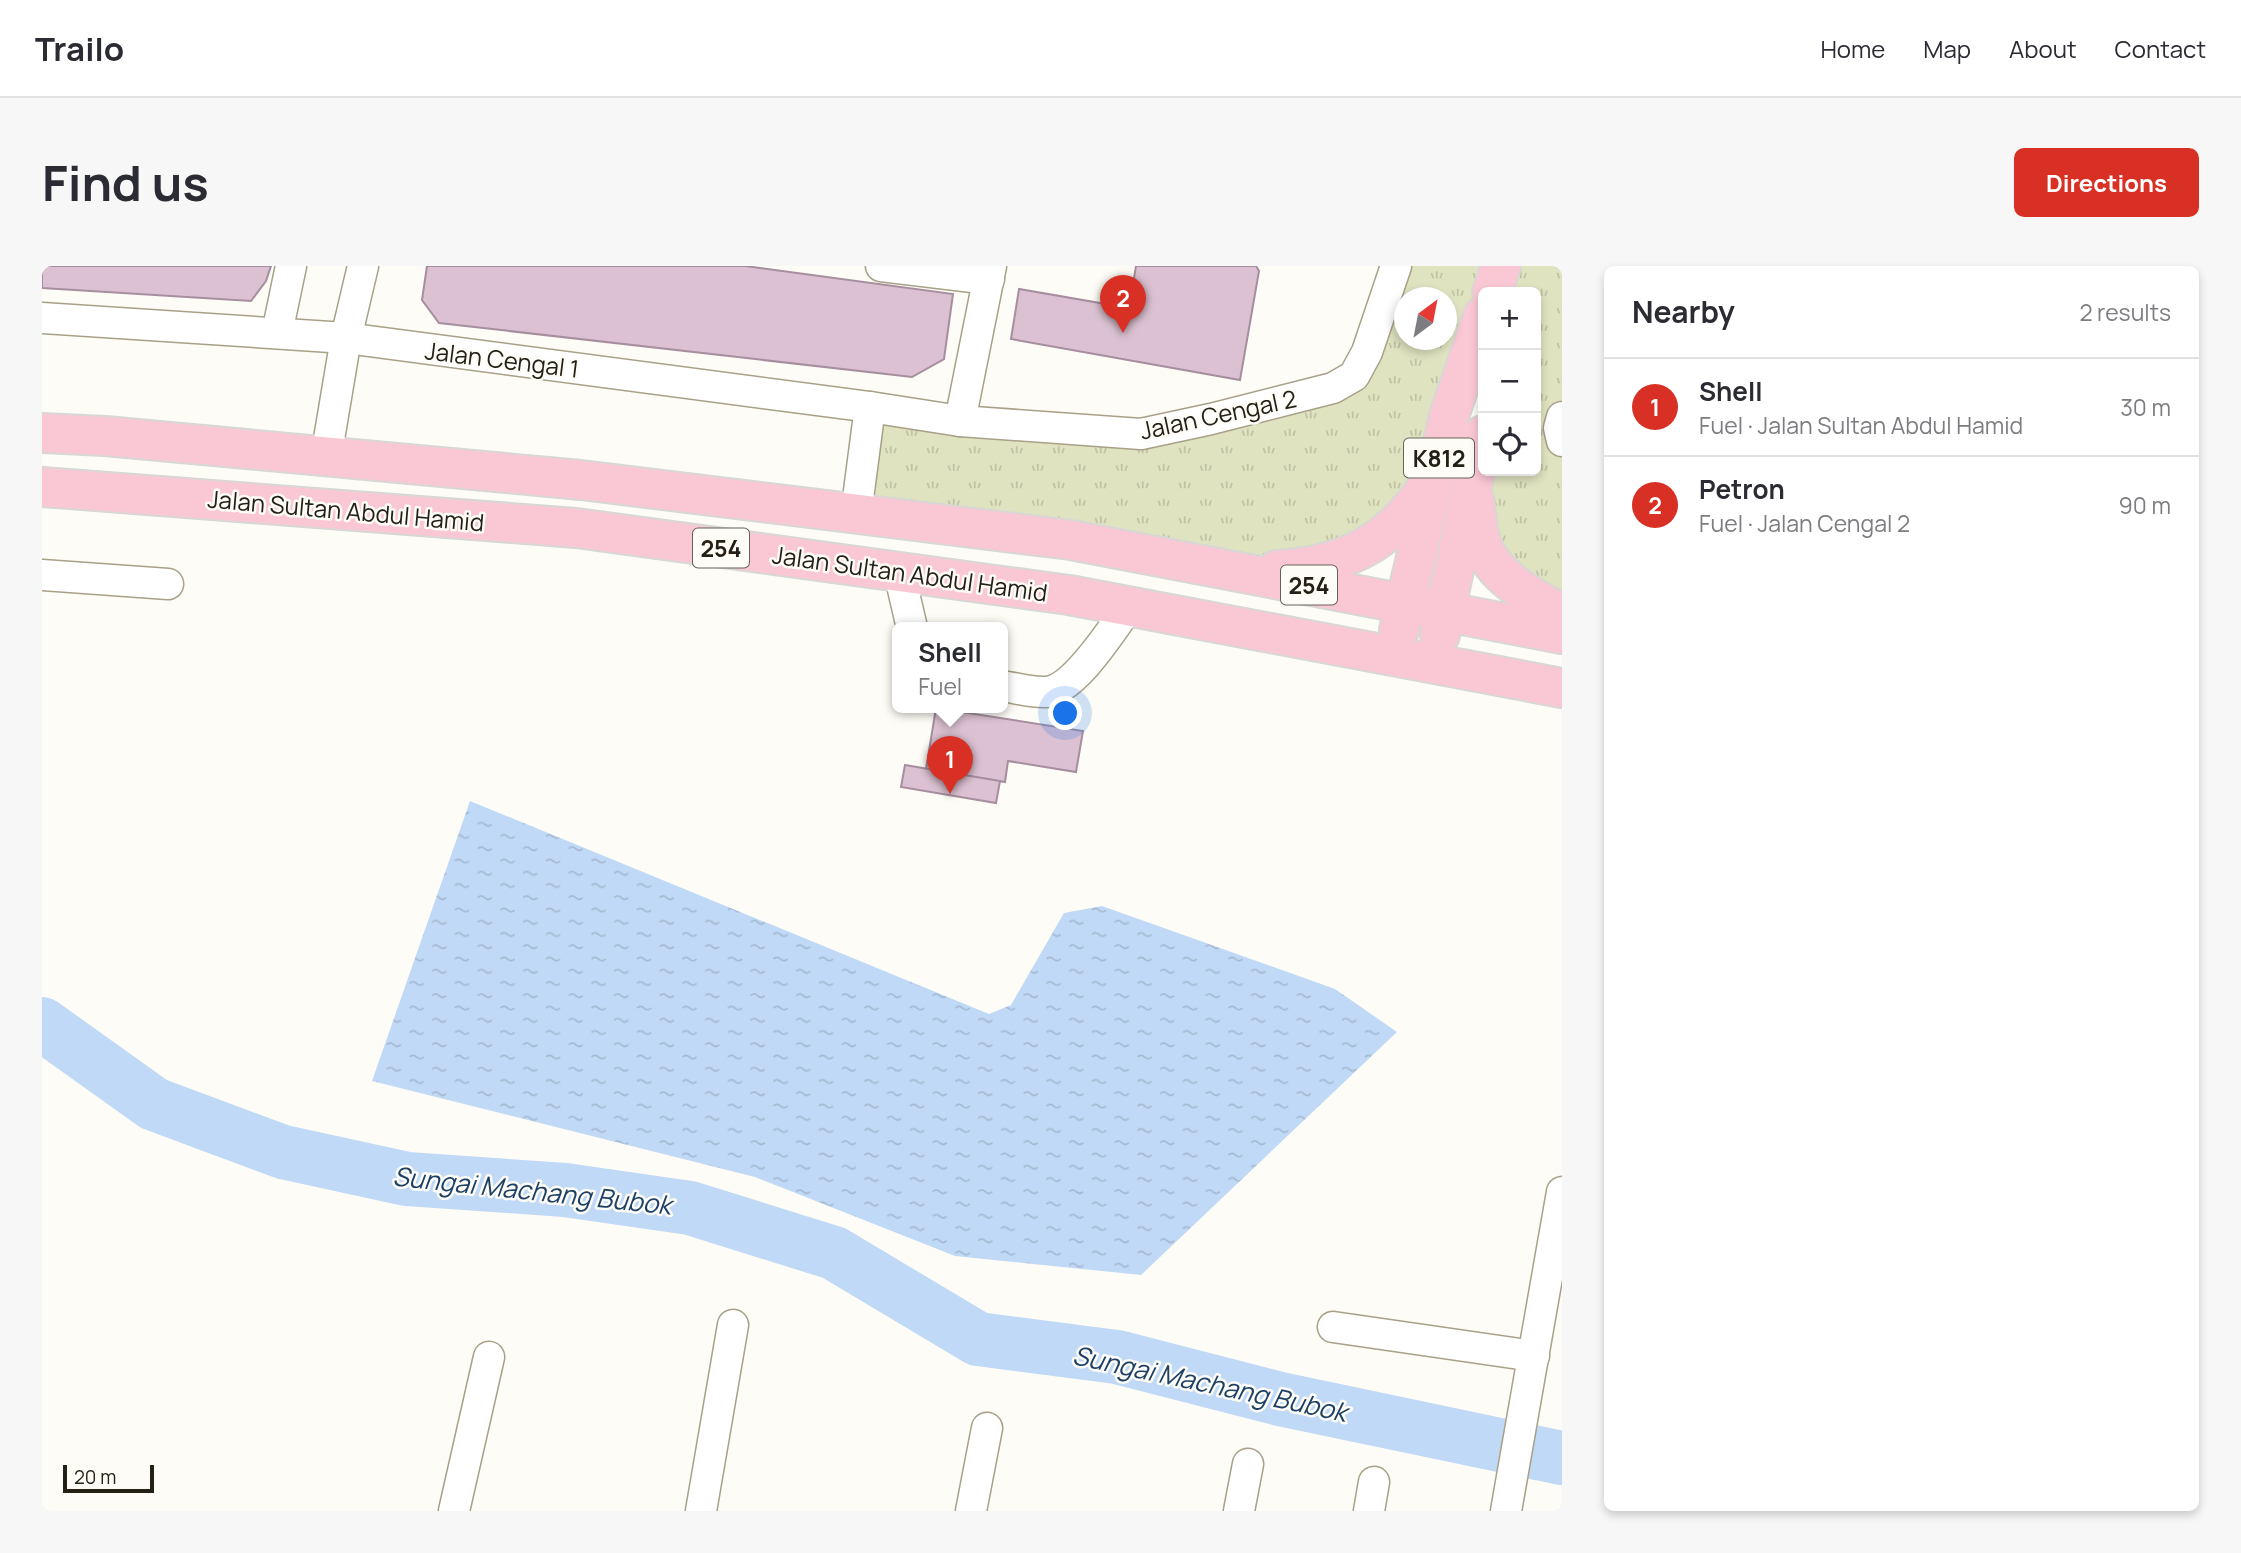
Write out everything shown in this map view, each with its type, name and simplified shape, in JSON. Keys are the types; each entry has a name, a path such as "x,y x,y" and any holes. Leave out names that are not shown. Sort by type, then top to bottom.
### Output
{"main road":[{"path":"1494,287 1503,266"},
{"path":"1502,287 1503,266"},
{"name":"K812","path":"1394,656 1449,416 1478,331"},
{"name":"Jalan Sultan Abdul Hamid","path":"42,433 105,436 581,480 1070,540 1562,634"},
{"name":"K812","path":"1434,663 1478,458"},
{"path":"1212,566 1299,568 1340,559 1378,540 1411,512 1434,477"},
{"path":"1472,486 1482,544 1498,570 1529,595 1562,614"},
{"name":"Jalan Sultan Abdul Hamid","path":"42,487 576,528 1069,595 1562,688"}],"street":[{"path":"277,333 291,266"},
{"path":"326,457 346,338 363,266"},
{"path":"881,266 990,273 960,421"},
{"name":"Jalan Cengal 2","path":"960,421 1140,434 1333,388 1354,376 1367,352 1396,266"},
{"name":"Jalan Cengal 1","path":"42,318 346,338 960,421"},
{"path":"856,514 870,407"},
{"path":"1562,417 1559,428 1562,441"},
{"path":"899,572 911,622"},
{"path":"42,575 168,584"},
{"path":"1008,687 1048,692 1067,683 1081,671 1129,606"},
{"path":"1508,1501 1523,1414 1544,1343 1562,1192"},
{"path":"701,1511 733,1325"},
{"path":"1333,1327 1544,1343"},
{"path":"454,1511 489,1357"},
{"path":"971,1511 987,1428"},
{"path":"1239,1511 1248,1464"}],"green space":[{"path":"1396,266 1501,266 1493,287 1478,287 1478,329 1411,512 1299,568 856,514 870,407 1140,434 1333,388"},
{"path":"1505,266 1562,266 1562,614 1498,570 1484,476 1541,476 1541,287 1503,287"}],"water":[{"path":"470,801 989,1014 1011,1005 1064,913 1102,906 1335,989 1397,1032 1141,1275 955,1256 755,1177 372,1081"}],"building":[{"path":"42,266 271,266 266,281 251,301 42,288"},
{"path":"427,266 745,266 953,294 944,359 912,377 439,323 422,300"},
{"path":"1136,266 1256,266 1259,271 1240,380 1011,339 1019,289 1129,308"},
{"path":"935,713 968,713 1083,731 1076,772 1008,761 1005,782 926,769"},
{"path":"905,765 1000,781 996,803 901,787"}],"waterway":[{"name":"Sungai Machang Bubok","path":"42,1024 154,1104 283,1152 407,1179 565,1190 690,1208 834,1253 978,1339 1117,1357 1280,1399 1562,1458"}],"place":[{"name":"Petron","path":"1123,333"},
{"name":"Shell","path":"950,794"}]}
